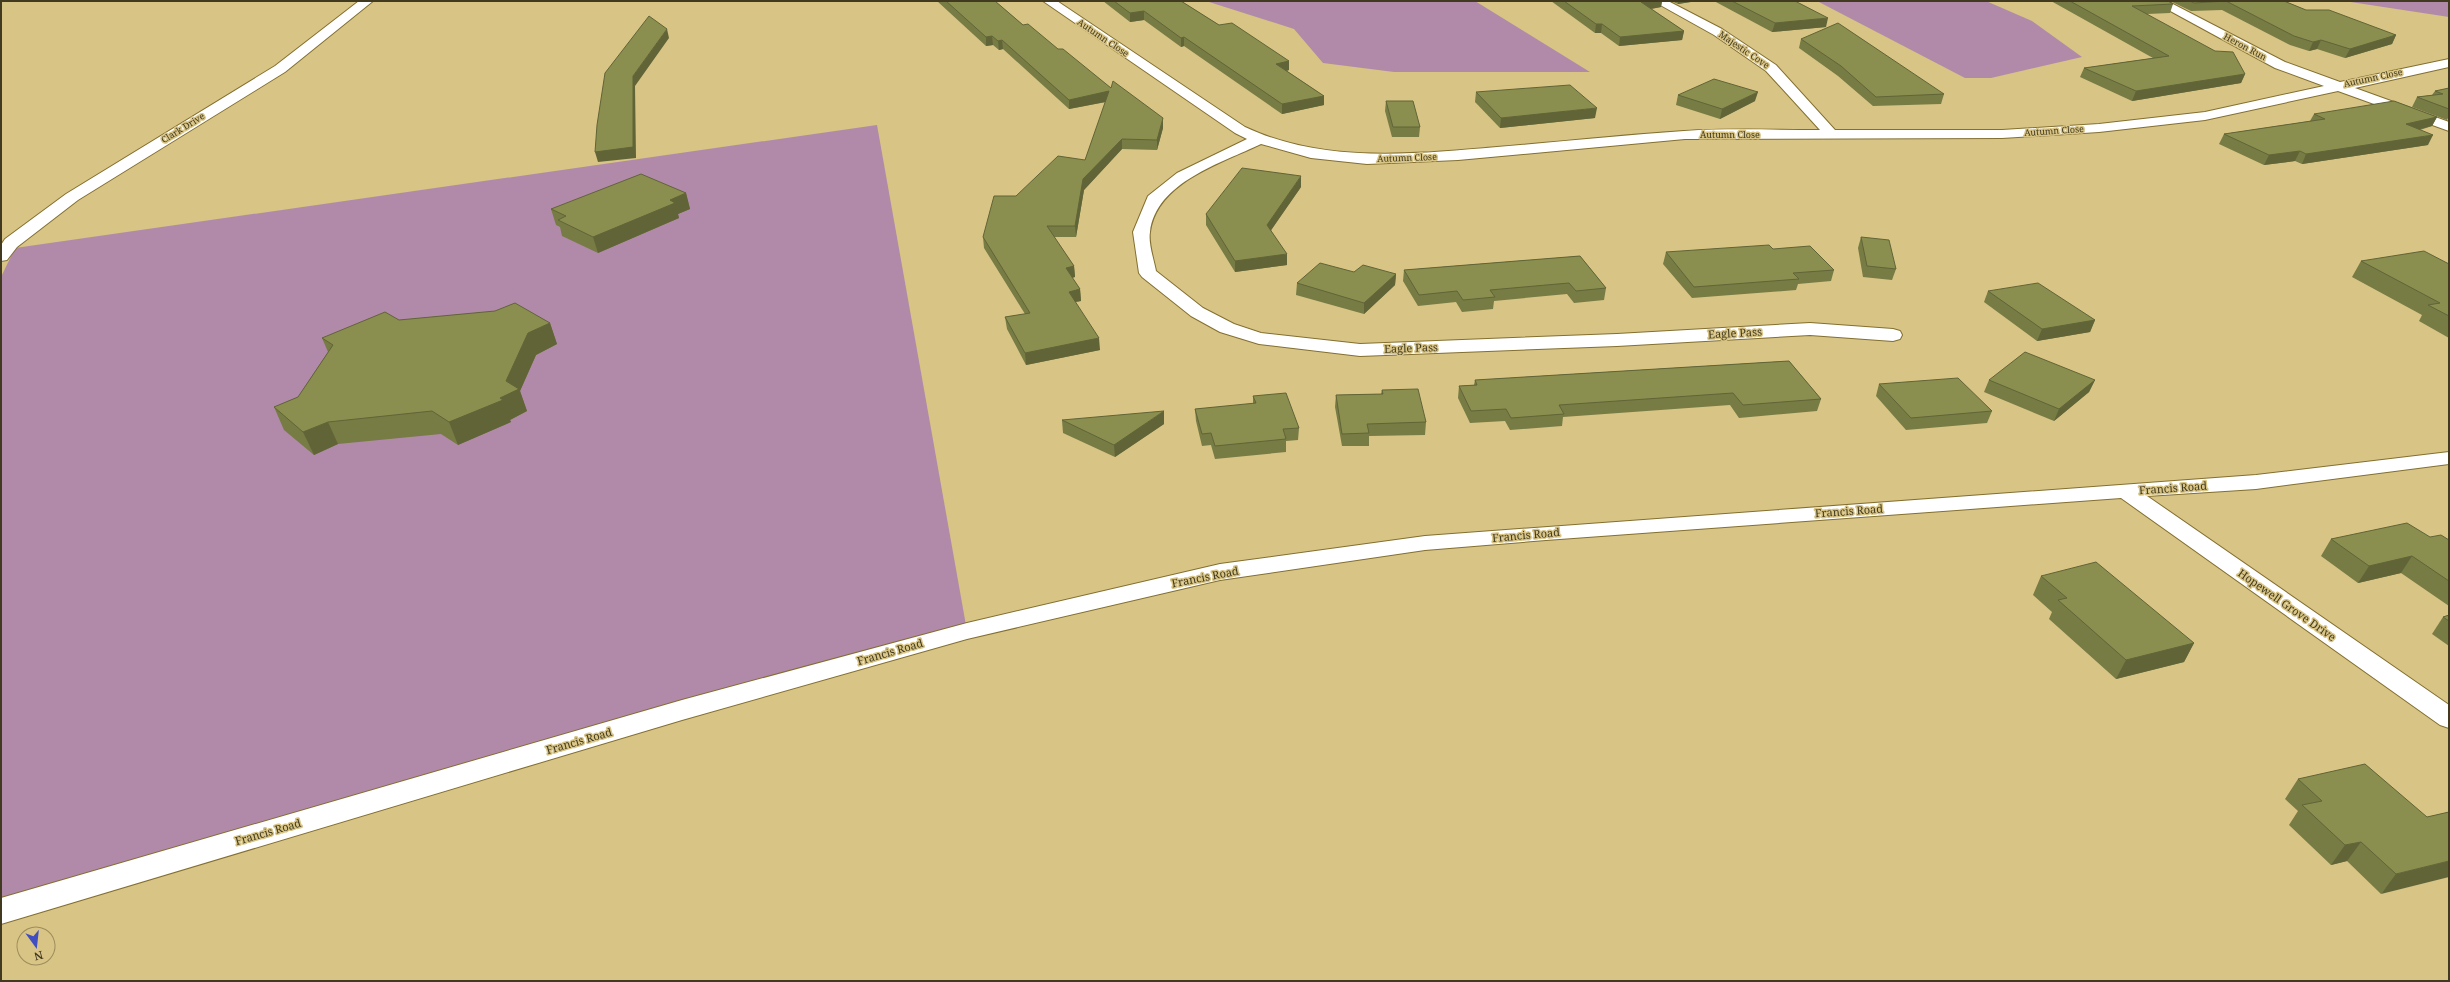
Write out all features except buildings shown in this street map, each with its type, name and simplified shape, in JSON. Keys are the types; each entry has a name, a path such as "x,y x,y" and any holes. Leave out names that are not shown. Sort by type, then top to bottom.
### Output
{"street":[{"name":"Clark Drive","path":"1,256 10,243 72,197 280,69 367,1"},
{"name":"Autumn Close","path":"1049,1 1240,130 1259,140 1311,153 1368,159 1414,159 1685,135 2002,134 2099,128 2205,116 2335,86 2449,63"},
{"name":"Majestic Cove","path":"1659,1 1718,32 1772,68 1831,134"},
{"name":"Heron Run","path":"2158,1 2280,66 2449,127"},
{"name":"Eagle Pass","path":"1259,140 1184,176 1154,199 1141,232 1148,273 1197,312 1228,328 1259,338 1360,350 1617,340 1810,329 1893,335"},
{"name":"Francis Road","path":"1,911 667,715 959,633 1220,572 1425,544 1546,532 2264,481 2449,458"},
{"name":"Hopewell Grove Drive","path":"2125,491 2449,718"}],"shaded area":[{"path":"1206,1 1475,1 1590,72 1394,72 1323,63 1294,29"},
{"path":"1817,1 1986,1 2032,21 2082,57 1991,78 1965,78"},
{"path":"2344,1 2449,1 2449,17"},
{"path":"877,125 967,631 1,910 1,277 15,248"}]}
